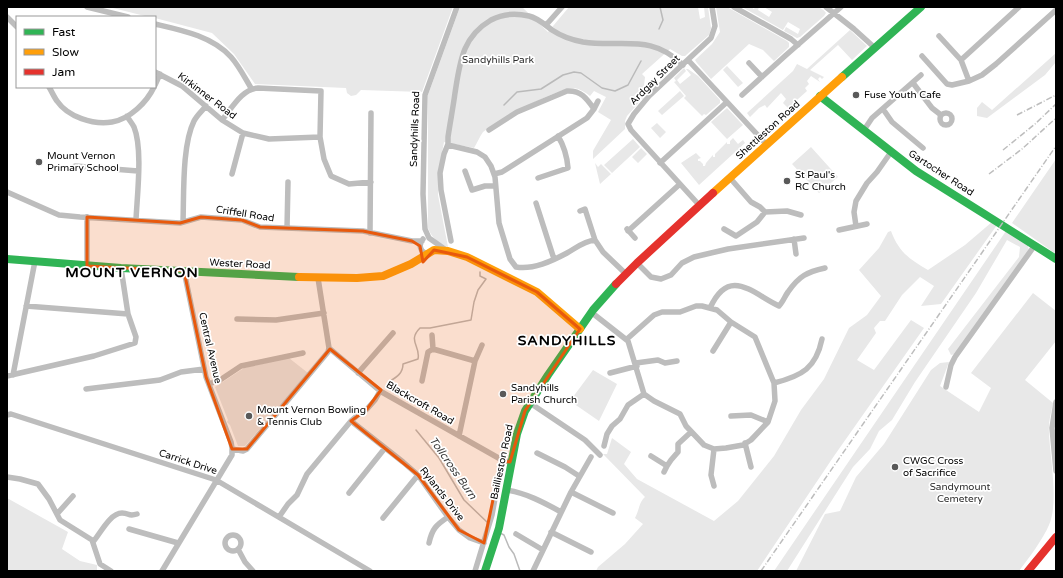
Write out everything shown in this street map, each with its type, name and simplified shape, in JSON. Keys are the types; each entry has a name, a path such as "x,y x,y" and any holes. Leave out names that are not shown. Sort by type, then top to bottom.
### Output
{"main road":[{"name":"Shettleston Road","path":"628,272 766,144 921,7"},
{"name":"Gartocher Road","path":"820,96 916,171 1056,259"},
{"path":"428,252 448,251 467,257 537,292 580,329"},
{"name":"Wester Road","path":"7,259 87,266 318,278 379,277 392,272 428,252"},
{"name":"Baillieston Road","path":"485,571 498,531 510,462 518,427 530,403 591,312 628,272"},
{"path":"1028,571 1056,537"}],"street":[{"path":"87,7 111,15"},
{"name":"Sandyhills Road","path":"428,252 424,239 424,95 457,7"},
{"path":"546,25 562,7"},
{"name":"Ardgay Street","path":"660,163 631,130 628,126 628,122 646,98 709,40 713,34 715,26 712,7"},
{"path":"734,7 791,39 798,45"},
{"path":"826,7 875,48"},
{"path":"742,95 841,7"},
{"path":"961,60 1019,7"},
{"path":"922,56 947,84 952,85 969,81 982,76 1056,10"},
{"path":"452,241 441,190 440,173 444,154 448,145 460,60 466,45 474,33 482,25 498,16 510,14 531,16 563,36 578,41 651,45 668,53 683,65"},
{"path":"7,17 16,26"},
{"path":"156,24 187,32 212,43 230,57 252,88"},
{"path":"939,36 961,60 969,81"},
{"path":"688,60 766,144"},
{"path":"749,63 762,77"},
{"name":"Kirkinner Road","path":"157,73 182,86 222,120 243,133 269,139 320,137"},
{"path":"864,130 872,118 922,75"},
{"path":"913,83 932,108 941,115"},
{"path":"50,88 57,102 81,119 96,122 112,122 127,116 139,108 154,88"},
{"path":"222,120 244,94 252,88 322,91 320,137 324,159 331,176 349,184 371,182"},
{"path":"489,130 517,112 567,91 575,91 586,98 594,109"},
{"path":"494,174 502,172 586,118 594,109 598,101"},
{"path":"700,206 660,163 727,102"},
{"path":"183,222 186,158 189,134 195,119 206,106"},
{"path":"883,109 892,122 923,148"},
{"path":"370,233 371,113"},
{"path":"127,116 134,127 137,142 138,171 136,220"},
{"path":"232,174 243,133"},
{"path":"538,178 568,168 568,158 558,136"},
{"path":"915,142 920,136"},
{"path":"448,145 474,150 488,160 494,174 499,223 510,259 516,267 525,268 554,259 587,241 595,240"},
{"path":"856,226 854,212 856,201 867,183 891,152"},
{"path":"75,166 138,171"},
{"path":"465,171 472,190 485,186 495,186"},
{"path":"730,178 751,202 765,212 787,211 801,215"},
{"path":"288,182 288,228"},
{"path":"635,238 627,230 680,184"},
{"name":"Criffell Road","path":"7,192 59,214 183,222 201,216 242,220 260,227 363,231 412,242 424,239"},
{"path":"536,203 554,259"},
{"path":"580,211 585,209 595,240 603,252 628,272"},
{"path":"724,229 736,236 757,222 765,212"},
{"path":"87,217 87,266"},
{"path":"839,230 868,224"},
{"path":"637,263 649,275 656,279 661,279 671,275 682,263 694,257 728,249 804,238"},
{"path":"424,239 433,240 428,252"},
{"path":"794,239 796,254"},
{"path":"946,387 951,365 955,357 1035,245"},
{"path":"35,261 10,375 94,356 135,344 136,337 128,314 121,268"},
{"path":"710,308 714,299 722,290 732,285 741,285 779,309 794,283 802,275 825,268"},
{"name":"Central Avenue","path":"184,271 208,384 231,442 232,449"},
{"path":"162,571 232,455 232,449 243,451 247,449 326,354 328,348 318,278"},
{"path":"26,306 128,314"},
{"path":"591,312 627,339 644,394 680,414 686,426 704,445 714,448 726,448 745,444 751,440 768,422 775,402 774,383 755,337 731,322 717,310 696,306 680,312 662,312 654,315 627,339"},
{"path":"237,319 276,320 324,313"},
{"path":"713,351 731,322"},
{"path":"358,372 393,333"},
{"path":"432,335 433,349"},
{"path":"774,383 791,379 805,371 812,364 819,352 822,339"},
{"path":"459,436 475,362 482,345"},
{"name":"Blackcroft Road","path":"328,348 380,391 502,460 510,462"},
{"path":"422,381 428,352 433,349 475,362"},
{"path":"208,384 220,380 241,366 303,353"},
{"path":"610,373 658,360 665,363 677,361"},
{"path":"86,389 160,380 181,372 204,369"},
{"path":"279,517 288,504 297,495 307,474 351,421 367,409 375,400 380,391"},
{"path":"604,446 607,434 612,426 620,419 628,405 635,398 644,394"},
{"path":"1056,402 1052,428 1056,472"},
{"path":"530,403 585,440 600,455"},
{"name":"Carrick Drive","path":"7,415 11,414 216,480 370,571"},
{"path":"731,416 751,414 768,422"},
{"name":"Rylands Drive","path":"351,421 418,475 459,530 466,535 484,543"},
{"path":"651,456 665,469 678,452 678,444 691,432"},
{"path":"745,444 752,467"},
{"path":"348,493 384,448"},
{"path":"714,448 711,475 714,486"},
{"path":"537,453 579,476"},
{"path":"533,571 579,476 591,457"},
{"path":"475,571 490,525 502,460"},
{"path":"383,518 418,475"},
{"path":"7,477 38,484 49,499 60,520 93,542 100,564 111,571"},
{"path":"506,490 519,492 545,503 561,512"},
{"path":"571,492 612,513"},
{"path":"57,514 74,496"},
{"path":"63,497 66,503"},
{"path":"93,542 112,516 122,513 130,516 137,514"},
{"path":"429,543 432,531 440,522 448,517"},
{"path":"128,529 178,543"},
{"path":"552,532 591,552"},
{"path":"516,534 543,550"},
{"path":"238,549 253,571"}],"highlighted area":[{"path":"87,217 180,223 201,217 242,220 260,227 363,231 412,241 420,246 423,262 434,250 467,257 537,292 580,329 525,411 510,462 501,461 484,543 459,530 418,475 351,421 367,409 381,390 330,349 247,449 232,449 206,377 184,271 87,266"}],"green space":[{"path":"109,7 453,7 422,92 361,90 356,95 351,96 347,93 346,88 255,84 234,54 212,33 156,18 156,16 145,16"},
{"name":"Sandyhills Park","path":"460,7 522,7 548,32 569,7 698,7 700,19 705,17 704,7 708,7 711,28 709,35 685,56 682,56 670,49 642,74 645,77 644,86 650,86 651,89 627,116 625,121 625,129 593,159 593,151 611,120 598,112 606,97 594,91 590,96 574,88 555,93 527,106 489,127 483,132 474,148 444,142 438,174 438,195 448,247 436,240 428,228 428,95"},
{"path":"716,7 727,7 787,41 789,43 789,47 774,61 763,50 749,44 711,79 695,60 712,44 720,32"},
{"path":"742,7 751,7 754,9 755,7 759,7 758,10 769,17 772,12 764,7 816,7 824,10 826,13 800,37 797,38 784,31 786,27 798,34 800,29 788,22 783,30"},
{"path":"850,30 867,46 852,60 838,45 810,70 824,77 822,79 820,77 818,79 820,82 811,76 807,81 809,84 805,88 807,91 788,108 783,103 786,99 781,93 767,108 765,105 759,108 750,117 747,113 793,71 797,64 807,69"},
{"path":"1056,53 1056,62 1045,75 987,118 977,116 977,108 982,102 992,110"},
{"path":"727,66 743,83 738,87 723,70"},
{"path":"684,68 686,71 677,80 680,84 691,75 686,69 688,69 698,76 720,100 720,103 706,115 704,114 702,116 684,98 686,96 674,82 676,81 674,78"},
{"path":"680,91 684,96 662,115 658,111"},
{"path":"727,108 743,125 727,139 711,122"},
{"path":"657,123 666,132 660,138 651,128"},
{"path":"733,138 738,144 743,140 745,143 699,185 681,163 696,153 701,158 698,159 698,161 705,166 712,156 713,155 713,157 715,157 715,154 727,142 727,144 730,144 730,141"},
{"path":"633,139 640,147 612,173 604,165"},
{"path":"811,147 838,177 819,193 792,164"},
{"path":"641,148 647,154 638,163 632,157"},
{"path":"1056,159 1056,254 1012,223"},
{"path":"595,163 598,167 601,164 611,174 600,184"},
{"path":"992,222 997,225 941,304 921,306 934,286 920,277 902,295 885,321 880,321 874,328 876,333 857,360 874,370 911,320 924,328 834,456 757,571 596,571 598,567 625,544 643,524 635,518 641,501 645,497 603,454 607,454 612,438 631,452 624,464 637,479 714,521 738,501 774,456 801,410 824,379 849,328 867,315 881,296 859,270 879,248 888,232 891,231 897,244 905,254 928,270 965,245"},
{"path":"1006,231 1027,243 1029,250 955,354 951,355 948,349 1019,257 1020,247 1007,240 976,293 915,382 892,420 879,431 870,449 853,467 787,571 774,571"},
{"name":"Sandymount Cemetery","path":"1033,293 1056,311 1056,341 1025,380 1053,403 1049,429 1054,492 1052,515 1049,525 1036,548 1019,571 796,571 825,514 840,511 856,477 884,444 931,370 940,363 949,362 940,386 979,412 991,388 971,373"},
{"name":"Mount Vernon Bowling & Tennis Club","path":"289,358 308,373 245,446 238,446 230,425 227,422 228,420 215,387 244,368"},
{"path":"593,370 617,384 599,421 570,401"},
{"path":"7,498 68,532 62,549 80,561 97,565 97,571 7,571"}],"waterway":[{"name":"Tollcross Burn","path":"659,29 663,20 660,7"},
{"name":"Tollcross Burn","path":"504,105 517,92 541,89 563,75 574,72 581,73 602,88 615,91 628,85 641,61"},
{"name":"Tollcross Burn","path":"389,388 390,381 401,372 403,364 418,359 418,350 414,340 416,333 420,328 430,328 471,320 478,290 486,279 480,276 480,272"},
{"name":"Tollcross Burn","path":"416,430 439,458 464,500 488,523"},
{"name":"Tollcross Burn","path":"500,533 504,535 514,554 520,571"}],"railway":[{"path":"1017,115 1056,95"},
{"path":"1003,150 1035,124 1056,104"},
{"path":"989,174 1022,149 1056,118"},
{"path":"761,571 1056,146"}],"traffic: fast":[{"path":"842,77 921,7"},
{"path":"820,96 916,171 1056,259"},
{"path":"7,259 121,268 299,277"},
{"path":"485,571 499,528 517,434 525,411 593,310 616,284"}],"traffic: slow":[{"path":"713,193 842,77"},
{"path":"299,277 357,278 383,276 411,264 434,250 448,251 467,257 537,292 580,329"}],"traffic: jam":[{"path":"616,284 713,193"},
{"path":"1028,571 1056,537"}],"place":[{"name":"Fuse Youth Cafe","path":"856,95"},
{"name":"Mount Vernon Primary School","path":"39,162"},
{"name":"St Paul's RC Church","path":"787,181"},
{"name":"Sandyhills Parish Church","path":"503,394"},
{"name":"Mount Vernon Bowling & Tennis Club","path":"249,416"},
{"name":"CWGC Cross of Sacrifice","path":"895,467"}],"district":[{"name":"MOUNT VERNON","path":"132,272"},
{"name":"SANDYHILLS","path":"567,340"}]}
